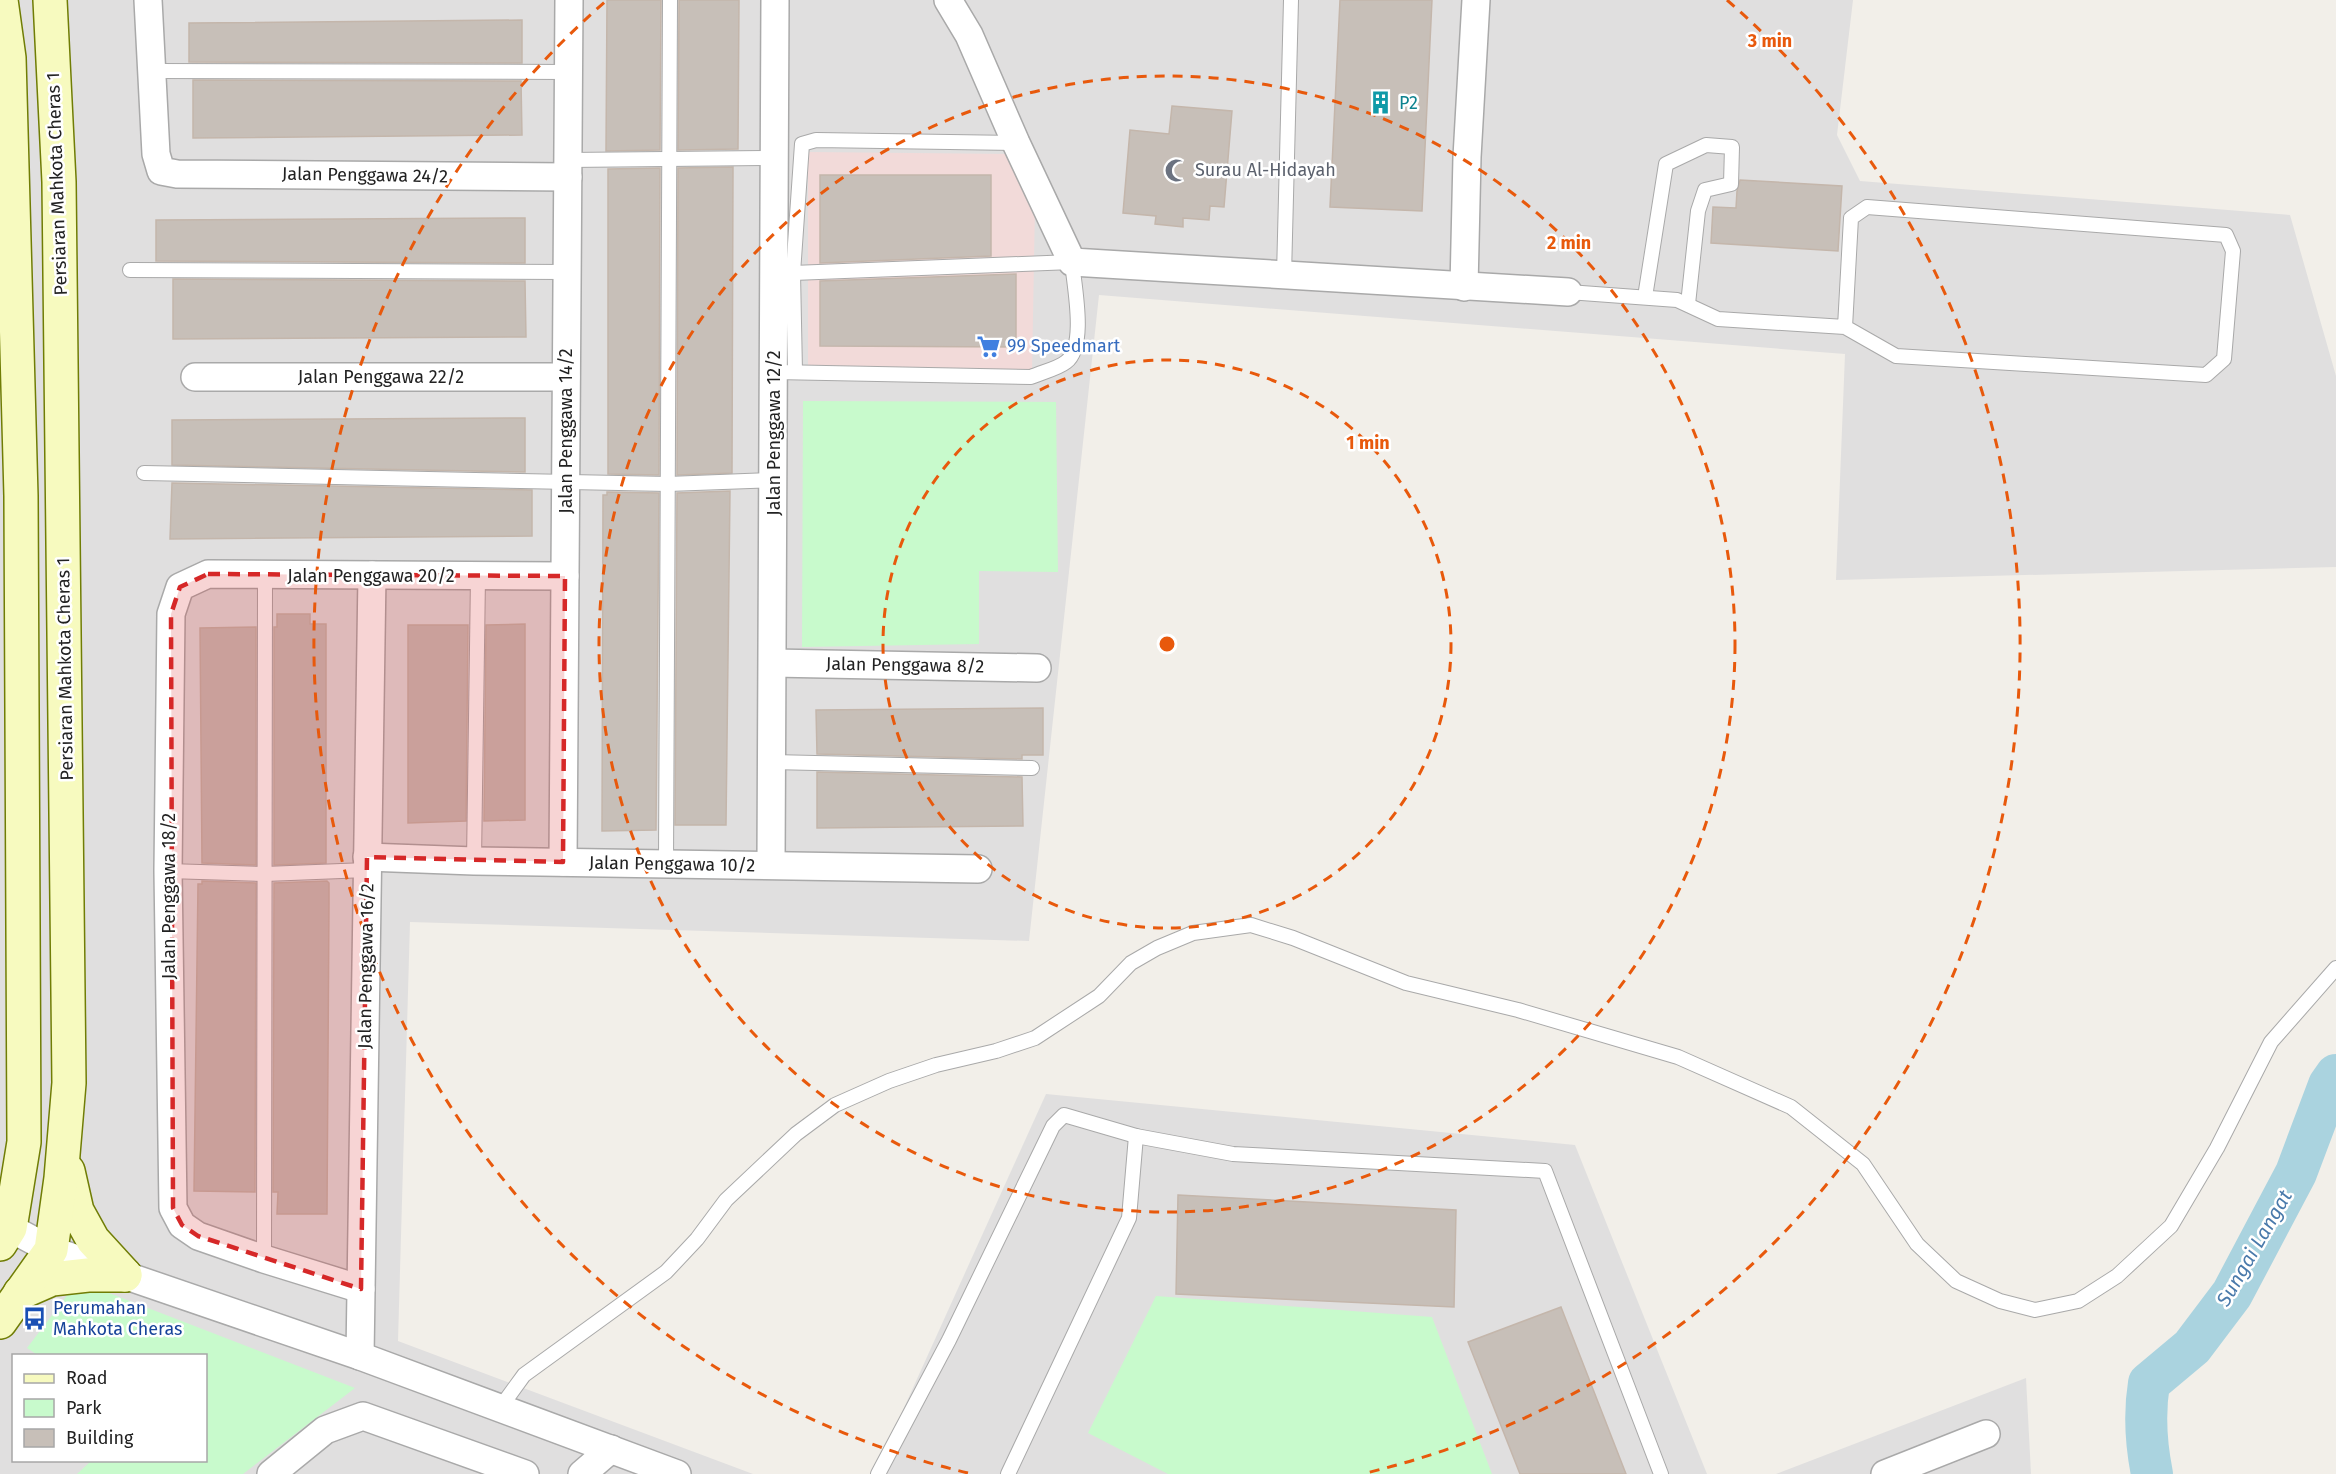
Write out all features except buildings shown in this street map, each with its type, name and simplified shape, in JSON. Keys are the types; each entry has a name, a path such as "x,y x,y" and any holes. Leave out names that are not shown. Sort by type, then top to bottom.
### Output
{"main road":[{"path":"1,0 9,58 10,497 24,1142 5,1236"},
{"name":"Persiaran Mahkota Cheras 1","path":"0,1322 51,1250 69,1083 59,182 50,0"},
{"path":"63,1150 77,1211 93,1240 125,1275"},
{"path":"20,1293 52,1279 88,1275 125,1275"}],"street":[{"path":"148,0 153,71"},
{"name":"Jalan Penggawa 14/2","path":"563,862 569,0"},
{"name":"Jalan Penggawa 12/2","path":"771,866 774,480 785,372 773,158 775,0"},
{"path":"948,0 969,34 1016,143 1072,262 1568,292"},
{"path":"1464,286 1467,157 1476,0"},
{"name":"Jalan Penggawa 24/2","path":"153,71 156,154 161,171 177,174 568,168"},
{"name":"Jalan Penggawa 22/2","path":"195,377 566,377"},
{"name":"Jalan Penggawa 20/2","path":"180,587 208,574 565,576"},
{"name":"Jalan Penggawa 16/2","path":"360,1356 372,575"},
{"name":"Jalan Penggawa 18/2","path":"180,587 171,614 168,871 173,1208 182,1225 198,1236 264,1259"},
{"name":"Jalan Penggawa 8/2","path":"773,663 1037,668"},
{"name":"Jalan Penggawa 10/2","path":"367,864 474,861 978,869"},
{"path":"5,1236 360,1356 677,1474"},
{"path":"264,1259 361,1289"},
{"path":"271,1474 325,1430 363,1416 525,1474"},
{"path":"1885,1474 1986,1434"},
{"path":"582,1474 611,1449"}],"lane":[{"path":"666,863 670,0"},
{"path":"1284,275 1291,0"},
{"path":"153,71 569,72"},
{"path":"793,273 1072,262 1079,334 1075,348 1067,361 1031,377 785,372 802,144 816,140 1016,143"},
{"path":"1645,297 1665,164 1706,145 1732,147 1731,184 1705,190 1698,211 1688,304"},
{"path":"568,168 669,158 773,158"},
{"path":"1568,292 1677,300 1718,319 1845,327 1896,356 2206,375 2224,359 2233,250 2226,235 1867,207 1851,218 1845,327"},
{"path":"130,270 567,272"},
{"path":"144,474 668,484 774,480"},
{"path":"264,1259 265,576"},
{"path":"474,861 478,576"},
{"path":"772,762 1032,768"},
{"path":"168,871 266,874 367,864"},
{"path":"500,1408 524,1375 666,1272 697,1239 726,1200 796,1134 835,1106 889,1081 936,1065 996,1051 1035,1038 1099,996 1131,963 1157,948 1193,933 1251,925 1293,938 1406,983 1518,1010 1678,1056 1791,1107 1863,1164 1917,1244 1956,1281 2000,1301 2035,1310 2078,1301 2117,1276 2171,1226 2217,1148 2271,1042 2336,968"},
{"path":"878,1474 949,1341 1053,1126 1064,1115 1136,1136 1233,1154 1545,1170 1661,1474"},
{"path":"1008,1474 1129,1218 1136,1136"}],"highlighted area":[{"path":"208,574 565,576 563,862 367,857 361,1289 198,1236 182,1225 173,1208 171,614 180,587"}],"shaded area":[{"path":"0,0 1853,0 1837,135 1860,181 2290,215 2336,376 2336,567 1836,580 1845,354 1099,295 1029,941 410,922 398,1341 753,1474 0,1474"},
{"path":"808,152 1013,154 1035,203 1032,371 808,368"},
{"path":"1046,1094 1575,1145 1707,1474 874,1474"},
{"path":"2026,1378 2031,1474 1776,1474"}],"green space":[{"path":"803,401 1056,402 1058,572 979,571 979,644 802,647"},
{"path":"78,1281 355,1388 243,1474 77,1474 90,1462 207,1462 207,1354 36,1354 27,1348"},
{"path":"1156,1296 1432,1317 1492,1474 1168,1474 1088,1433"}],"waterway":[{"name":"Sungai Langat","path":"2152,1474 2146,1429 2149,1383 2192,1347 2232,1294 2296,1173 2329,1085 2336,1075"}],"place":[{"name":"P2","path":"1381,103"},
{"name":"Surau Al-Hidayah","path":"1177,170"},
{"name":"99 Speedmart","path":"989,346"},
{"name":"Perumahan Mahkota Cheras","path":"35,1318"}]}
